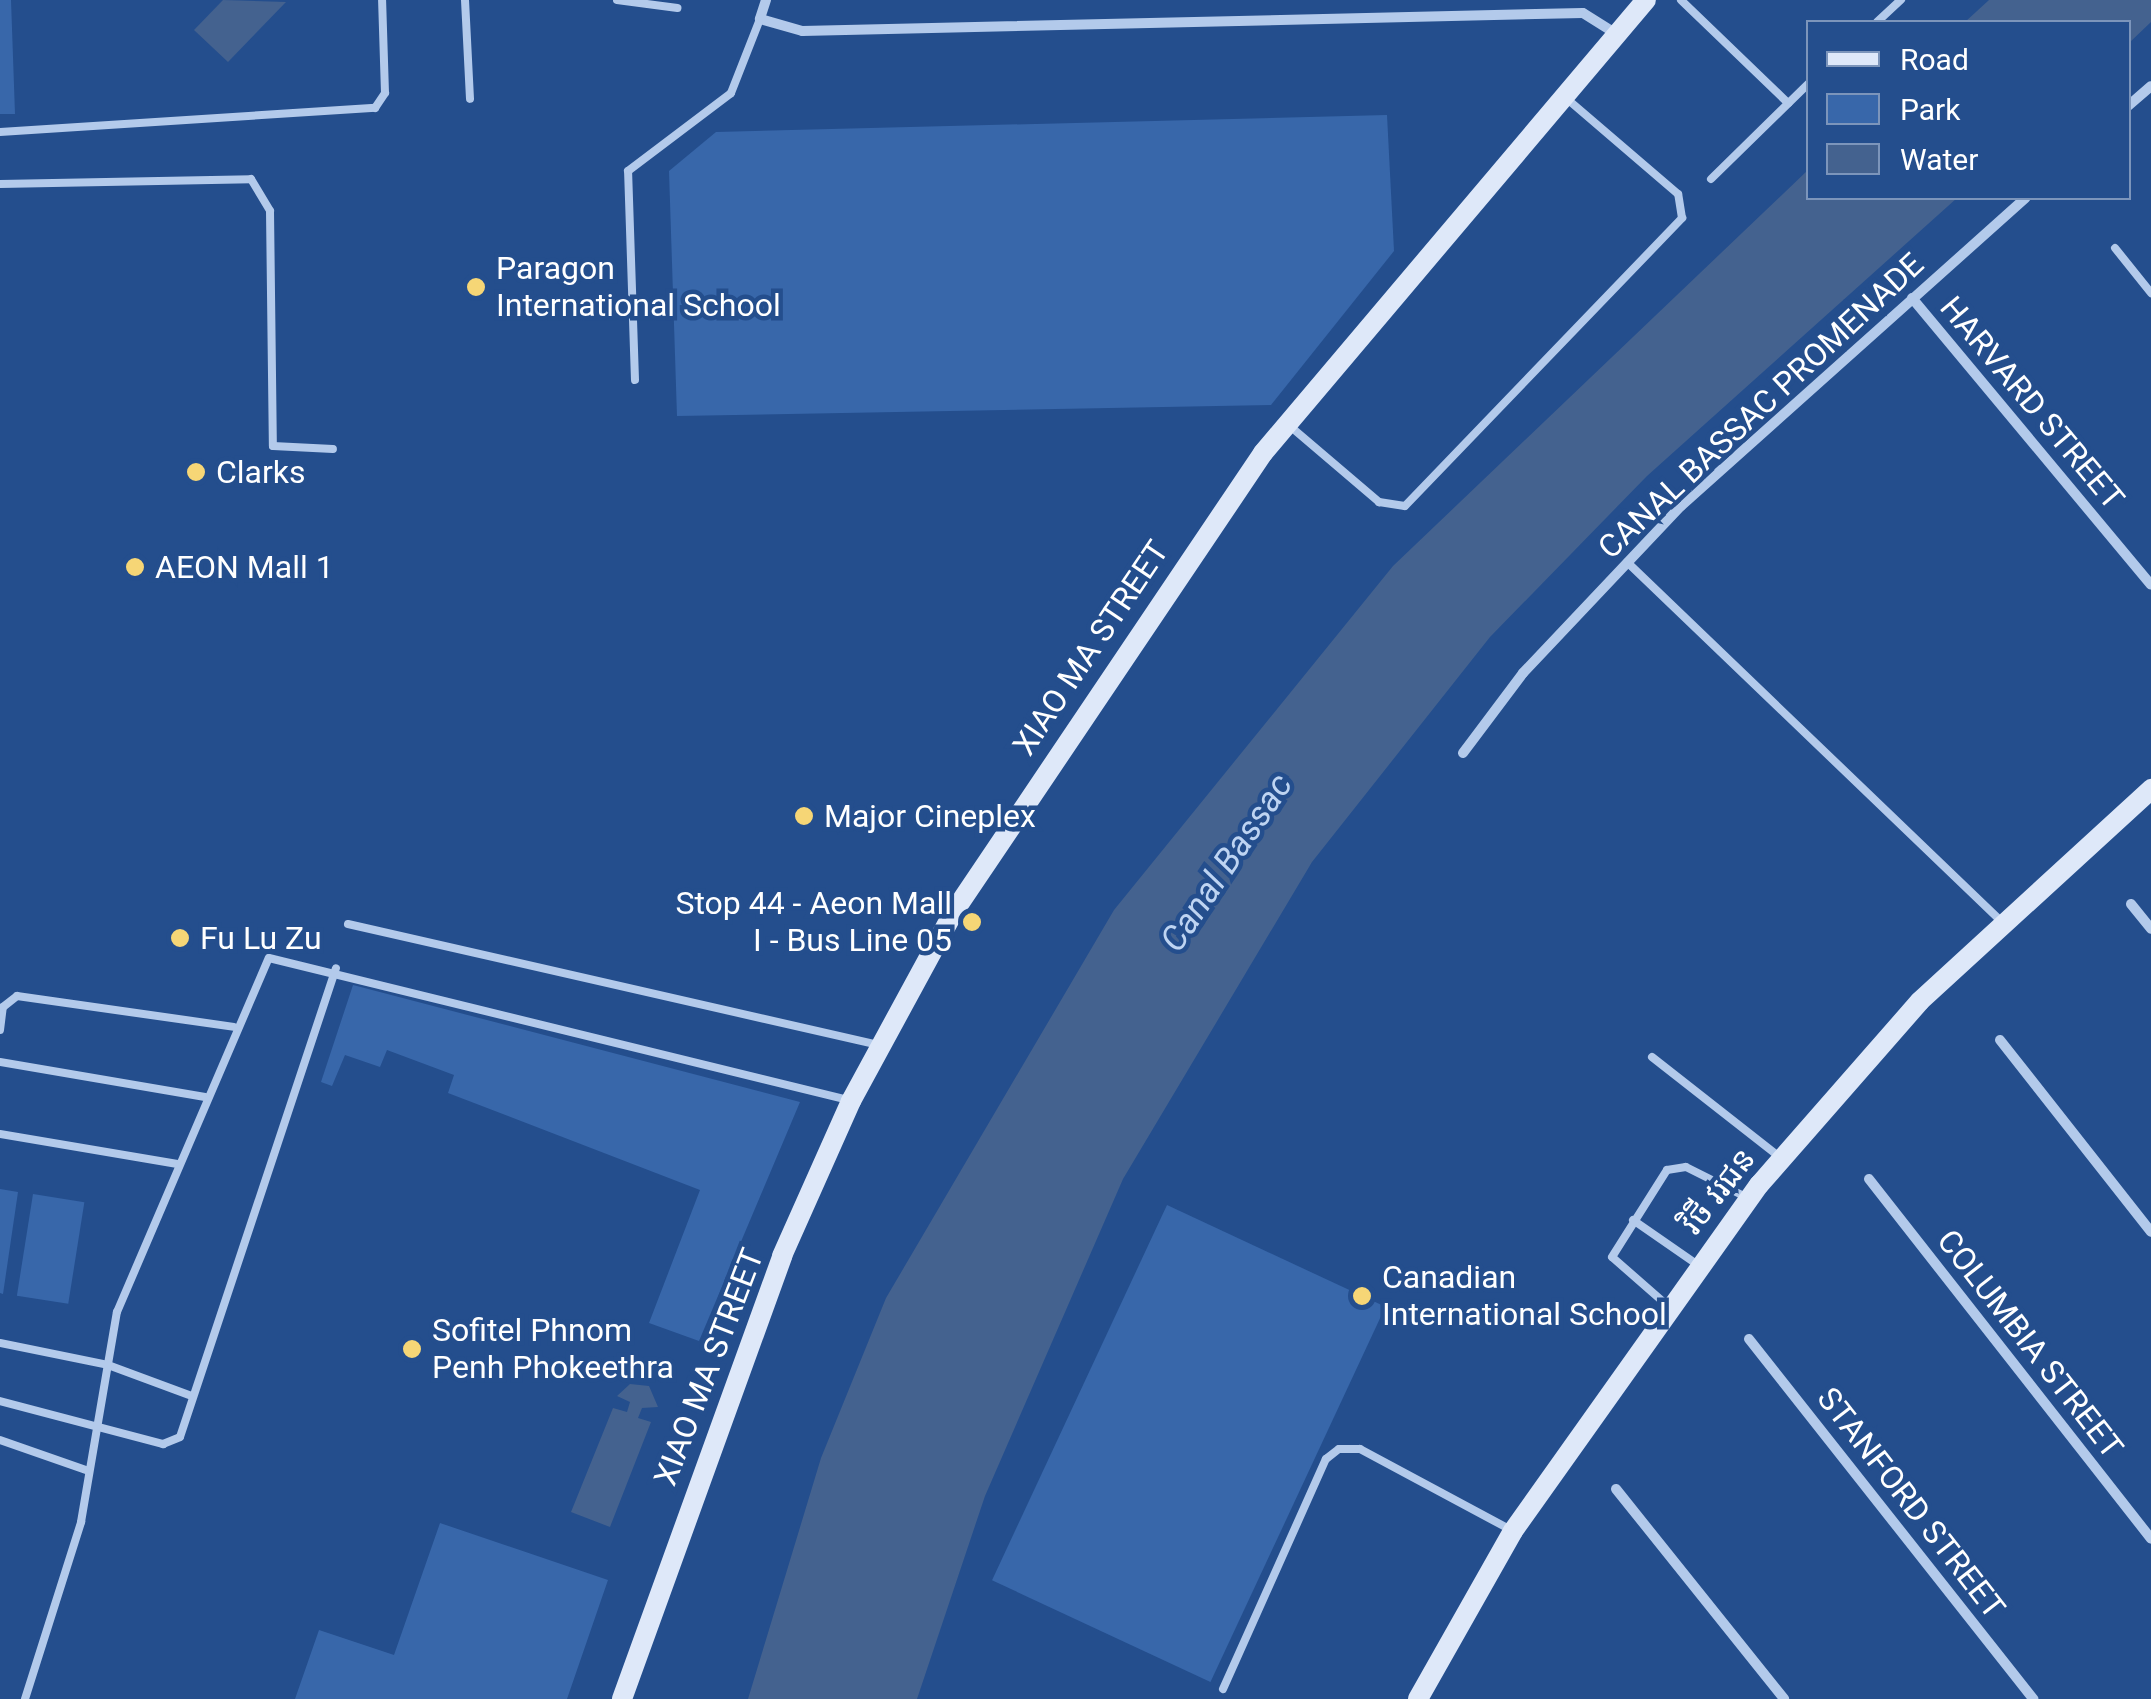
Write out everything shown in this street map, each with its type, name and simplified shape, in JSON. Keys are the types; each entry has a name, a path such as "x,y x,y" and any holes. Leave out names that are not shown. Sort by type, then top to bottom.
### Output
{"street":[{"path":"766,0 760,19 802,31 1583,12 1616,34"},
{"name":"XIAO MA STREET","path":"622,1699 782,1256 851,1101 879,1046 1023,802 1288,424 1646,0"},
{"path":"2131,103 2151,86"},
{"name":"CANAL BASSAC PROMENADE","path":"1463,752 1626,562 2023,200"},
{"name":"HARVARD STREET","path":"1912,298 2151,586"},
{"name":"វិថី វរជន","path":"1418,1699 1513,1531 1668,1306 1749,1198 2002,922 2151,790"},
{"path":"2132,904 2151,929"},
{"path":"2000,1040 2151,1232"},
{"name":"COLUMBIA STREET","path":"1869,1179 2151,1539"},
{"name":"STANFORD STREET","path":"1749,1339 2034,1699"},
{"path":"1616,1489 1784,1699"}],"lane":[{"path":"0,132 375,108 385,92 382,0"},
{"path":"465,0 470,99"},
{"path":"617,0 676,8"},
{"path":"1680,0 1788,103"},
{"path":"1878,20 1901,0"},
{"path":"635,380 628,170 731,94 760,19"},
{"path":"1711,179 1806,86"},
{"path":"1288,424 1378,502 1405,506 1682,218 1678,194 1563,96"},
{"path":"0,184 251,179 270,211 273,446 333,449"},
{"path":"2115,248 2151,293"},
{"path":"1626,562 2002,922"},
{"path":"348,924 879,1046"},
{"path":"25,1699 89,1471 117,1312 234,1028 269,958 336,968 851,1101"},
{"path":"0,1401 173,1444 336,968"},
{"path":"0,1030 3,1007 17,996 234,1028"},
{"path":"1652,1057 1782,1158"},
{"path":"0,1062 205,1096"},
{"path":"0,1134 177,1164"},
{"path":"1668,1306 1614,1264 1613,1248 1633,1220 1674,1166 1749,1198"},
{"path":"1633,1220 1698,1265"},
{"path":"0,1343 108,1365 192,1396"},
{"path":"0,1440 89,1471"},
{"path":"1223,1689 1326,1459 1339,1450 1360,1449 1513,1531"}],"green space":[{"path":"0,0 11,0 15,114 0,114"},
{"path":"1387,115 1394,251 1271,405 677,416 669,171 716,132"},
{"path":"353,985 800,1102 699,1341 649,1323 700,1190 448,1093 454,1075 387,1050 380,1067 345,1055 332,1086 321,1082"},
{"path":"0,1189 18,1192 3,1294 0,1293"},
{"path":"33,1194 84,1202 68,1304 17,1296"},
{"path":"1167,1205 1385,1307 1210,1682 992,1580"},
{"path":"440,1523 608,1580 567,1699 295,1699 319,1630 394,1655"}],"water":[{"path":"223,0 286,2 228,62 194,30"},
{"path":"1989,0 2151,0 2151,22 2131,41 2131,20 1967,20"},
{"name":"Canal Bassac","path":"1806,172 1806,200 1955,200 1647,476 1490,637 1312,862 1123,1179 985,1496 917,1699 748,1699 821,1458 886,1298 1114,910 1393,566"},
{"path":"630,1384 649,1386 658,1407 642,1408 638,1418 651,1422 610,1527 571,1512 613,1408 627,1412 630,1402 617,1396"}],"place":[{"name":"Paragon International School","path":"476,287"},
{"name":"Clarks","path":"196,472"},
{"name":"AEON Mall 1","path":"135,567"},
{"name":"Major Cineplex","path":"804,816"},
{"name":"Stop 44 - Aeon Mall I - Bus Line 05","path":"972,922"},
{"name":"Fu Lu Zu","path":"180,938"},
{"name":"Canadian International School","path":"1362,1296"},
{"name":"Sofitel Phnom Penh Phokeethra","path":"412,1349"}]}
